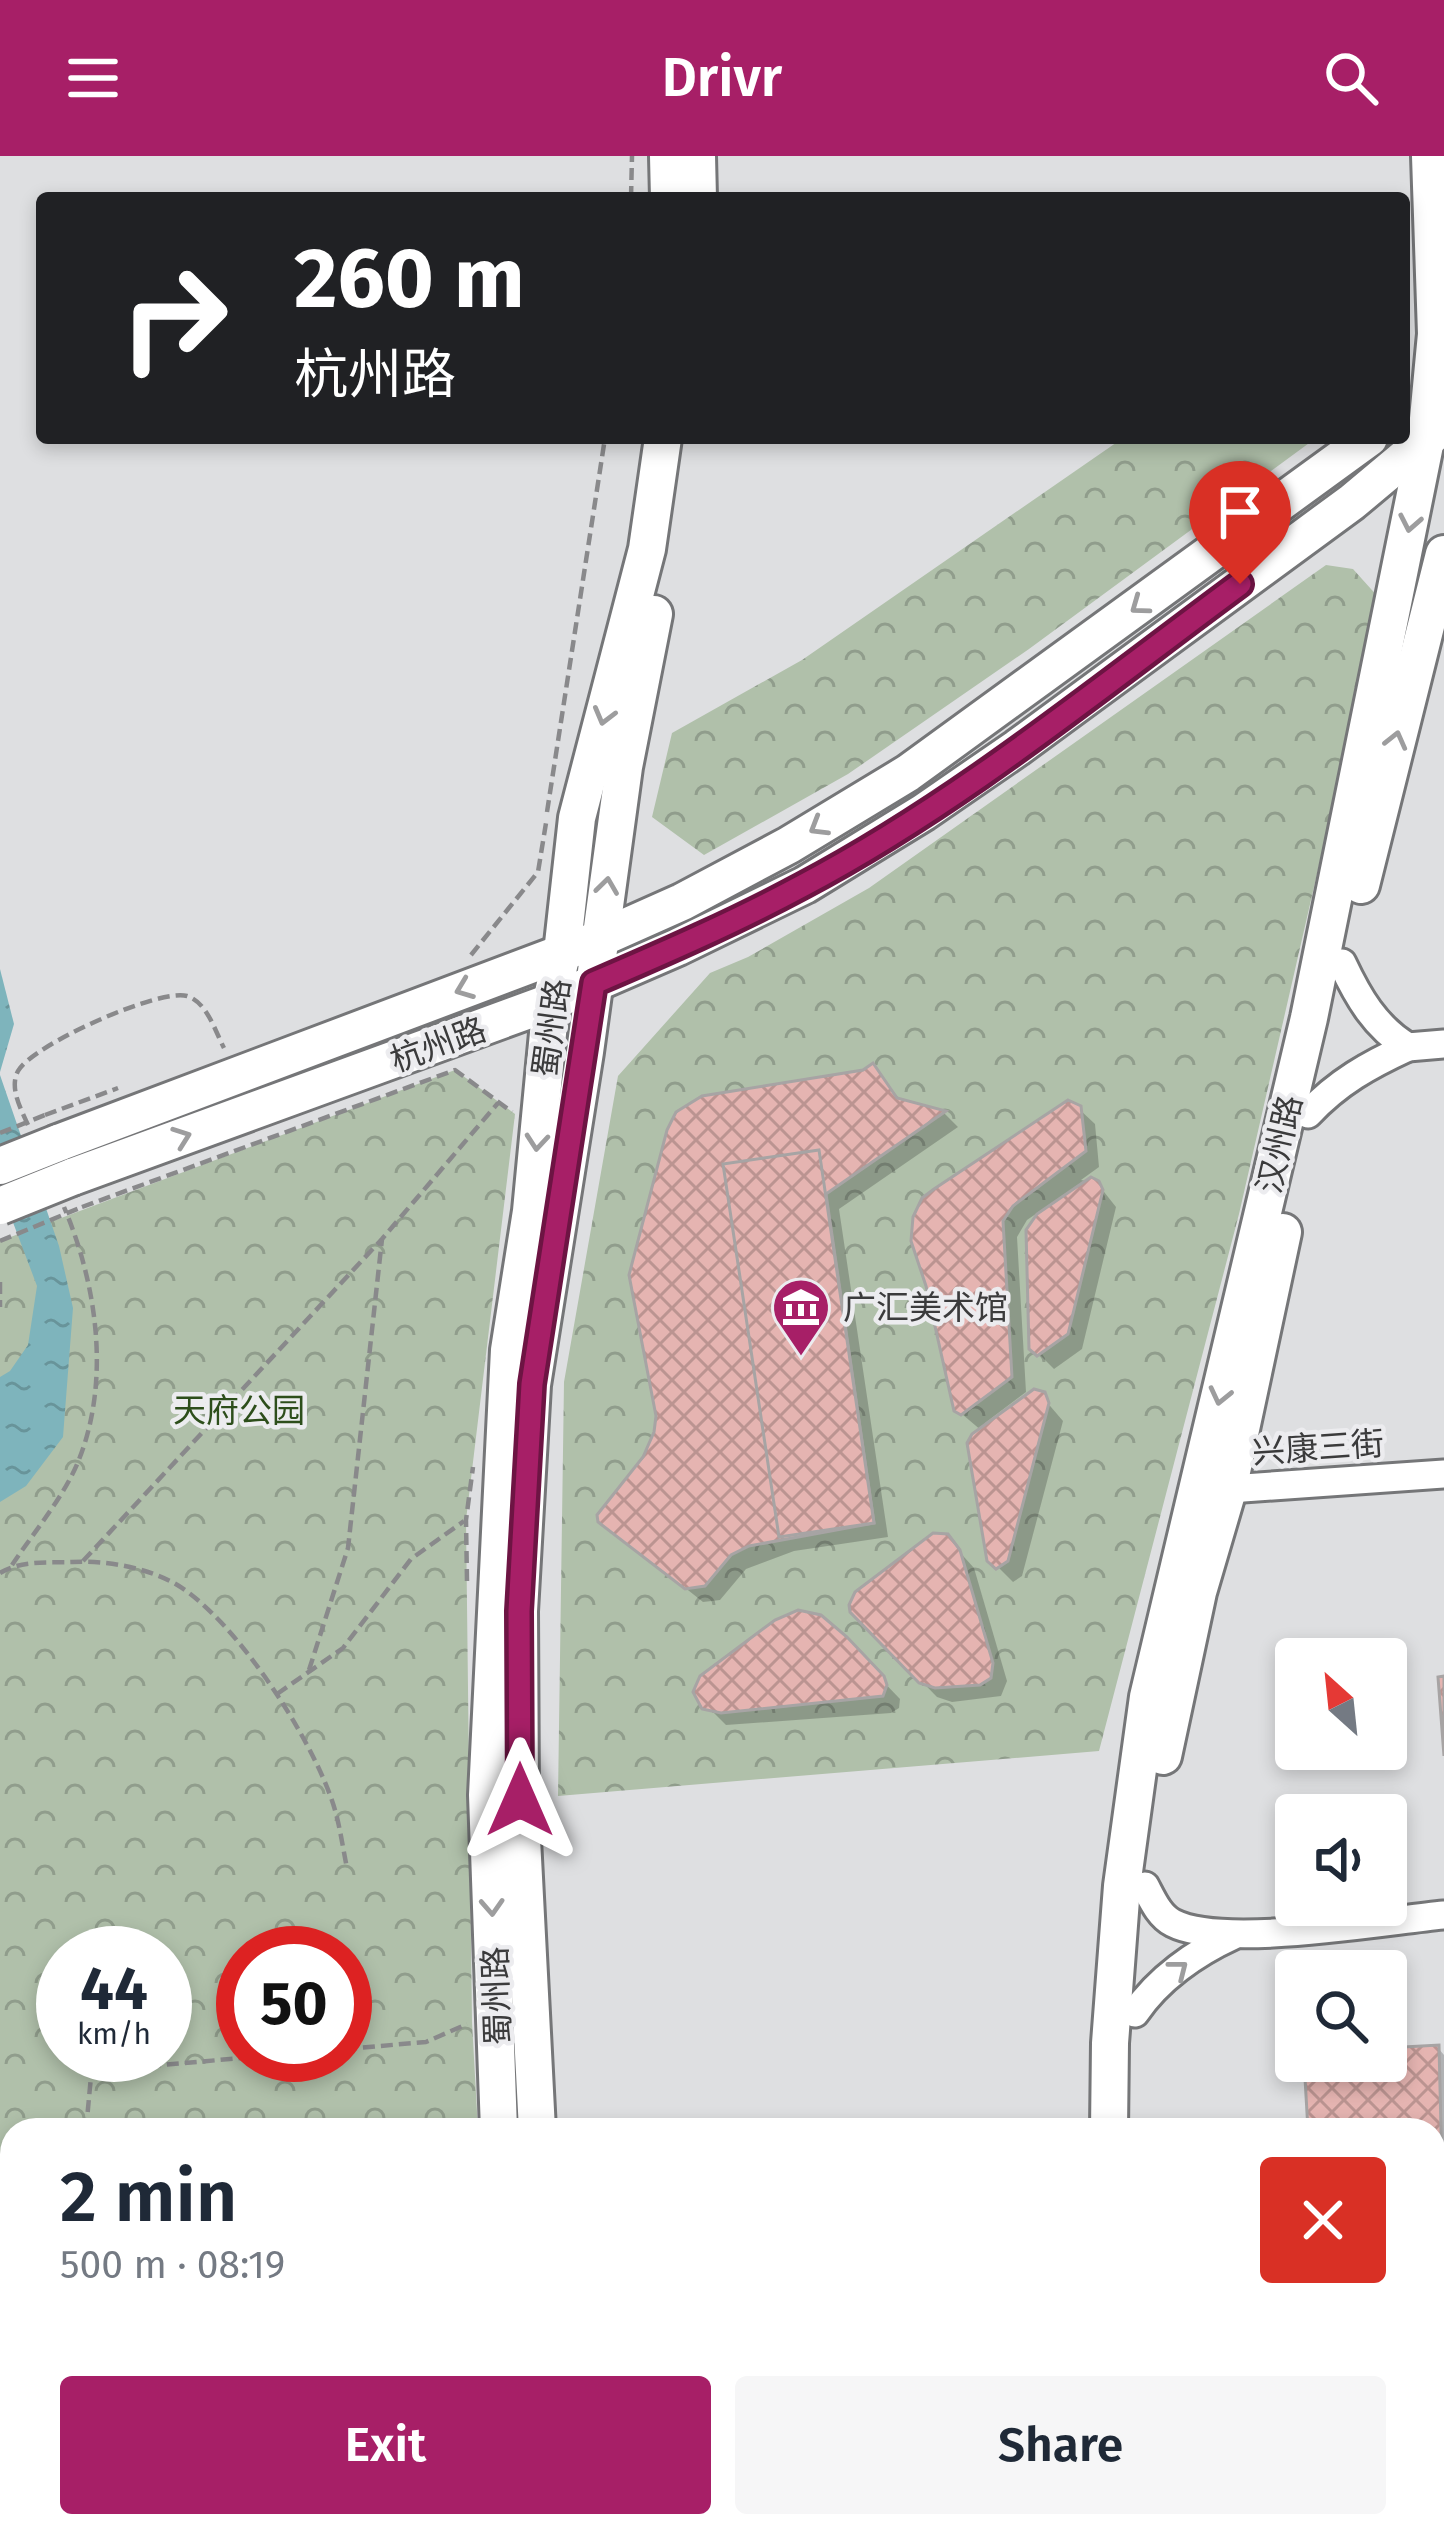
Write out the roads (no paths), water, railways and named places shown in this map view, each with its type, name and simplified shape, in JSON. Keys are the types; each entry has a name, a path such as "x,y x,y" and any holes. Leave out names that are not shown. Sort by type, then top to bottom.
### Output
{"main road":[{"path":"668,156 669,192"},
{"path":"697,156 698,192"},
{"name":"汉州路","path":"1130,2118 1145,1886 1166,1733 1198,1592 1213,1490 1430,411 1436,275 1430,156"},
{"name":"杭州路","path":"1410,434 1430,411"},
{"name":"蜀州路","path":"500,2118 488,1795 496,1548 509,1350 531,1211 551,1002 562,952 578,818 647,549 662,444"},
{"name":"蜀州路","path":"536,2118 520,1800 519,1611 532,1384 624,767 687,444"},
{"name":"杭州路","path":"0,1166 44,1128 599,939 682,902 908,773 1361,444"},
{"name":"杭州路","path":"0,1206 70,1192 551,1002 805,885 924,812 1352,502 1402,444"},
{"name":"汉州路","path":"1109,2118 1116,1959 1148,1696 1213,1490 1444,554"}],"street":[{"path":"1342,963 1365,1007 1390,1036 1408,1047"},
{"path":"1309,1114 1331,1089 1356,1072 1408,1047 1444,1044"},
{"name":"兴康三街","path":"1213,1490 1444,1474"},
{"path":"1145,1886 1171,1923 1232,1936 1444,1915"},
{"path":"1135,2013 1147,1995 1181,1967 1232,1936"}],"water":[{"path":"0,969 14,1024 0,1072"},
{"path":"0,1075 59,1246 73,1308 63,1437 26,1486 0,1502 0,1377 28,1345 37,1286 0,1188"}],"place":[{"name":"广汇美术馆","path":"801,1358"}],"park label":[{"name":"天府公园","path":"239,1410"}]}
